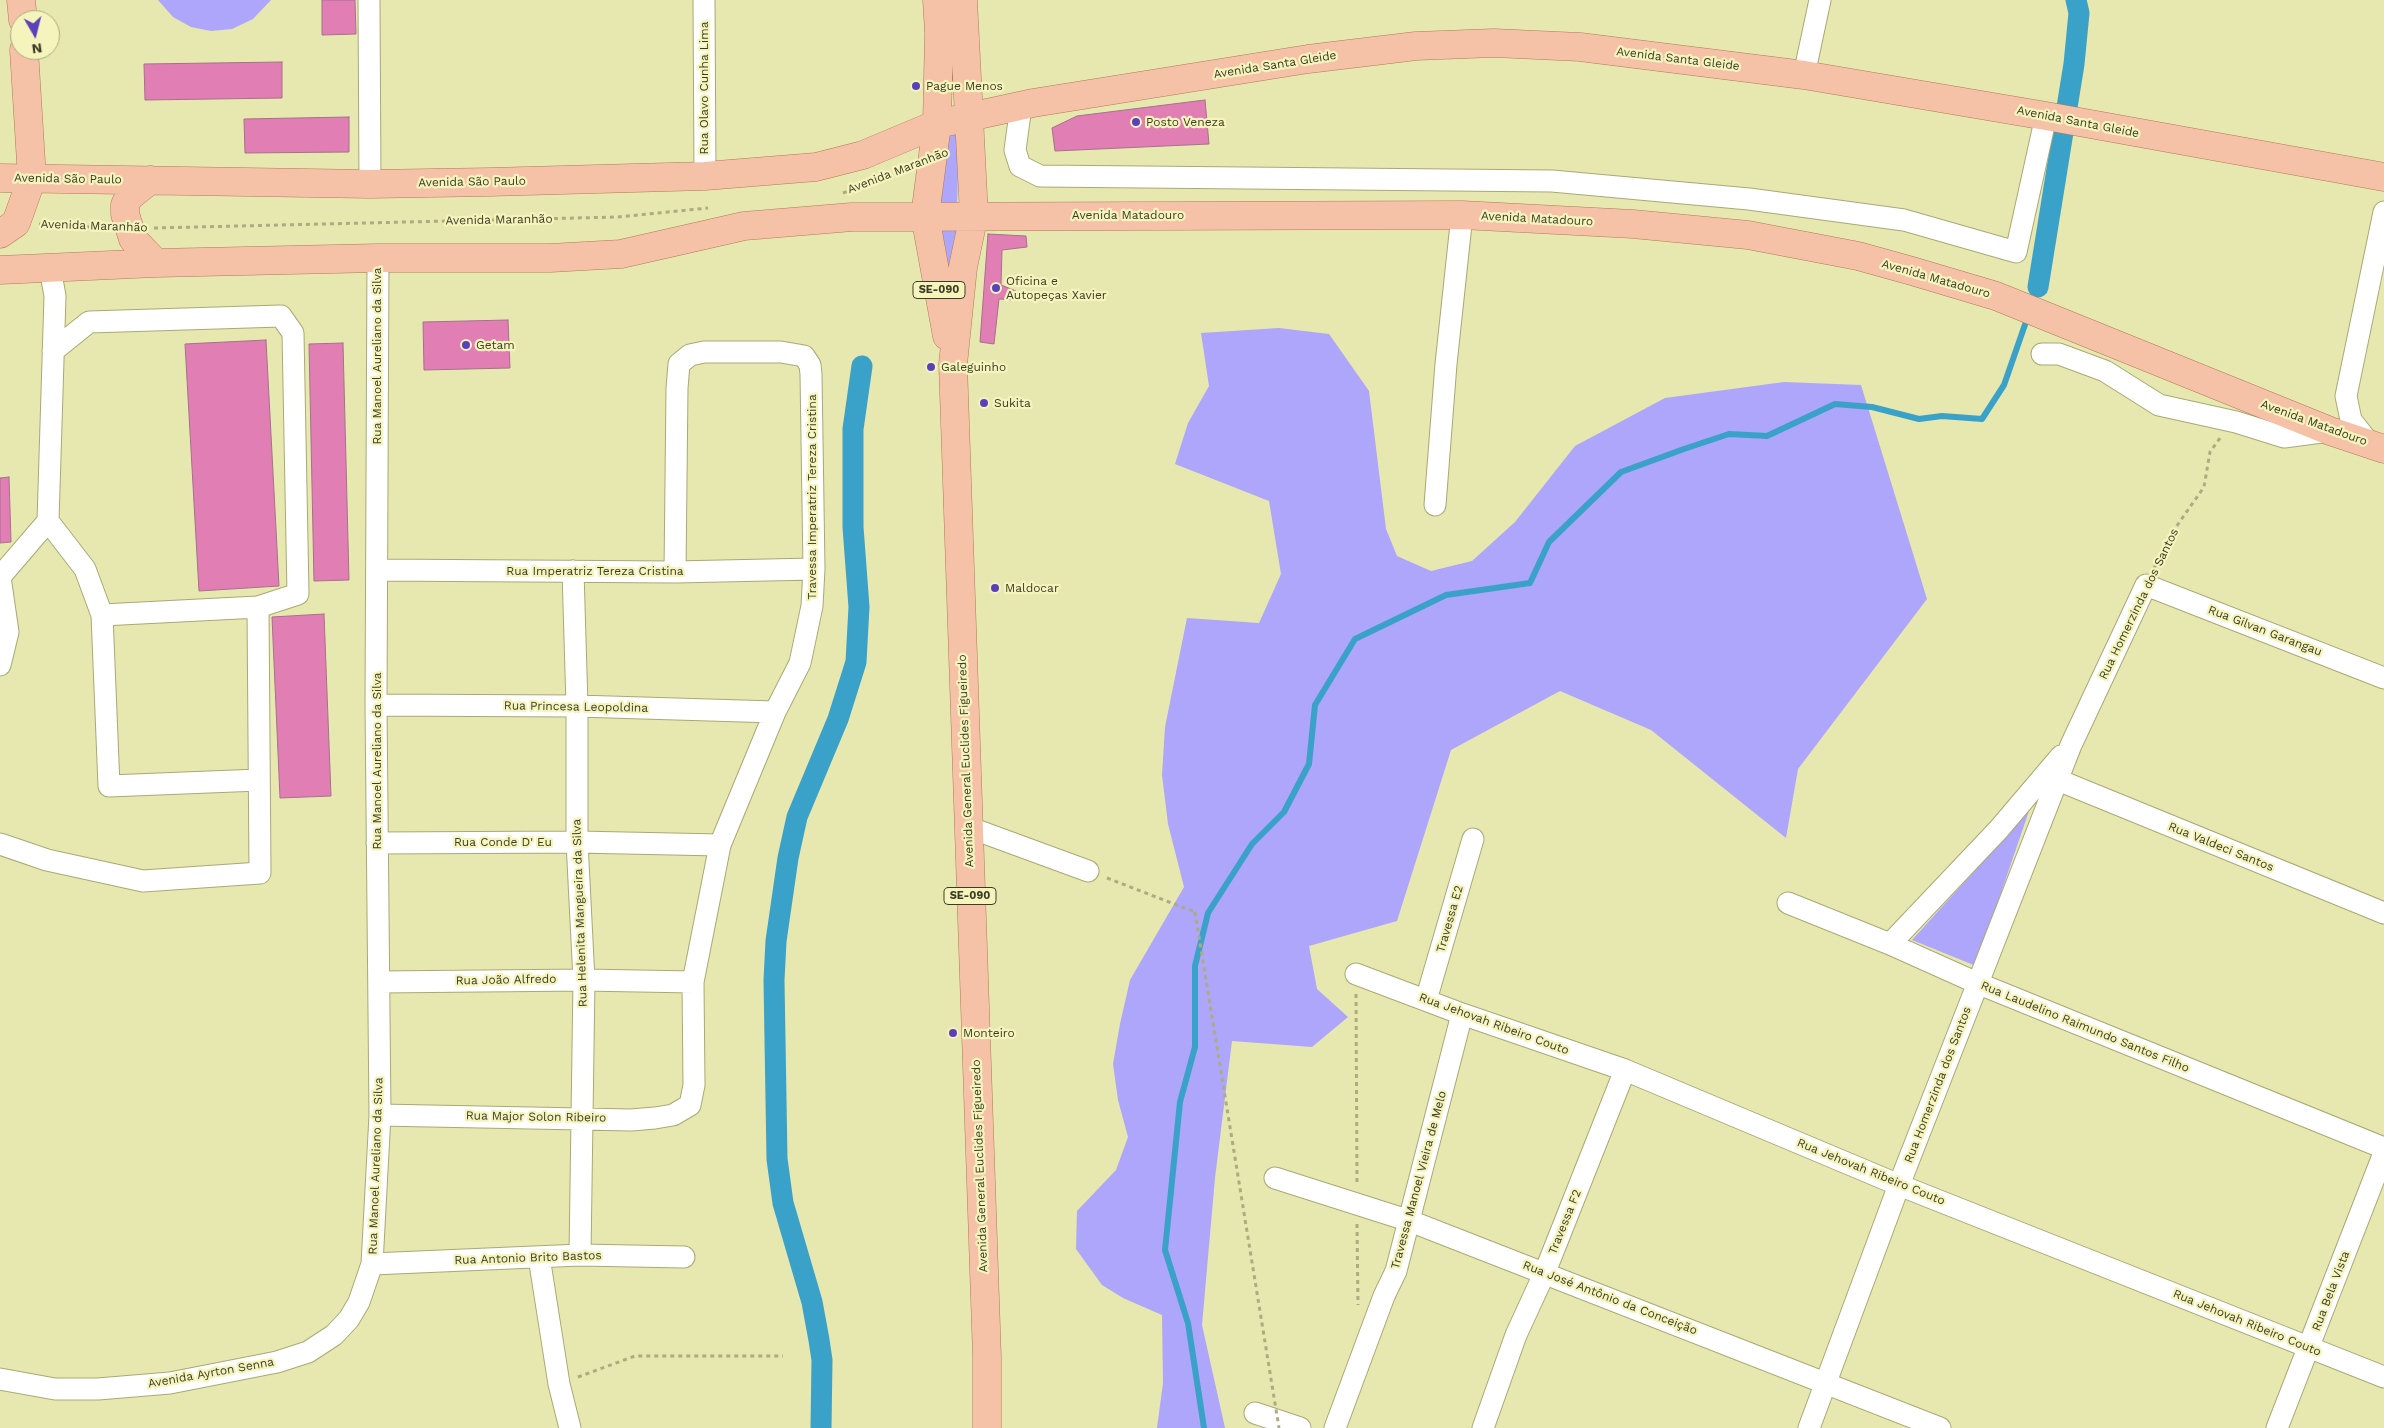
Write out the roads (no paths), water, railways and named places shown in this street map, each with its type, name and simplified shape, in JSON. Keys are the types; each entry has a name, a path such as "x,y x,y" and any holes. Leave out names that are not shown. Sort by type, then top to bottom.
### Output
{"main road":[{"name":"SE-090","path":"925,216 936,124 939,33 937,0"},
{"name":"SE-090","path":"963,0 974,215"},
{"name":"Avenida Santa Gleide","path":"936,124 1021,106 1308,59 1416,46 1475,44 1580,47 1804,75 2048,116 2100,127 2384,177"},
{"path":"8,229 32,178 25,60"},
{"name":"Avenida São Paulo","path":"0,178 370,184 705,176 816,167 842,162 936,124"},
{"path":"150,180 134,191 125,205 128,229 134,239 156,263"},
{"name":"Avenida General Euclides Figueiredo","path":"974,215 963,267 953,364 987,1358 987,1428"},
{"name":"Avenida Matadouro","path":"925,216 1462,215 1633,224 1748,236 1858,256 1996,296 2330,431 2376,446"},
{"path":"0,270 156,263 378,258 483,259 621,254 744,226 852,217 925,216"},
{"name":"Avenida General Euclides Figueiredo","path":"925,216 953,364"}],"street":[{"path":"369,0 370,184"},
{"name":"Rua Olavo Cunha Lima","path":"704,0 705,176"},
{"path":"1804,75 1820,0"},
{"path":"1021,106 1015,150 1020,166 1040,176 1552,181 1749,199 1904,220 2016,252 2048,116"},
{"path":"2376,446 2351,420 2346,396 2384,212"},
{"name":"Avenida Matadouro","path":"1435,505 1444,381 1462,215"},
{"name":"Rua Manoel Aureliano da Silva","path":"372,1264 380,1115 376,705 378,258"},
{"path":"0,666 8,632 0,577 48,521 54,296 50,268"},
{"path":"53,351 89,322 281,316 293,333 298,594 258,607 102,615"},
{"name":"Travessa Imperatriz Tereza Cristina","path":"675,572 678,369 684,359 704,352 780,352 804,356 808,360 812,374 814,569 812,606 800,663 775,712 720,845 693,982 694,1085 690,1105"},
{"path":"2042,354 2060,354 2105,371 2159,405 2236,422 2284,437 2330,431"},
{"path":"48,521 85,569 102,615 109,786 259,780"},
{"name":"Rua Imperatriz Tereza Cristina","path":"377,570 675,572 814,569"},
{"name":"Rua Helenita Mangueira da Silva","path":"572,571 577,706 577,842 584,980 580,1255"},
{"name":"Rua Gilvan Garangau","path":"2146,584 2384,678"},
{"name":"Rua Homerzinda dos Santos","path":"1809,1428 1899,1184 2071,745 2146,584"},
{"path":"0,844 47,860 143,881 260,873 258,607"},
{"name":"Rua Princesa Leopoldina","path":"376,705 577,706 775,712"},
{"name":"Rua Homerzinda dos Santos","path":"1890,944 1999,829 2071,745"},
{"name":"Rua Valdeci Santos","path":"2058,780 2384,913"},
{"path":"968,827 1088,871"},
{"name":"Travessa E2","path":"1426,1000 1473,839"},
{"name":"Rua Conde D' Eu","path":"377,842 577,842 720,845"},
{"name":"Rua Laudelino Raimundo Santos Filho","path":"1788,903 1890,944 1977,983 2384,1148"},
{"name":"Rua Jehovah Ribeiro Couto","path":"1356,974 1462,1014 1625,1070 1899,1184 2309,1348 2384,1376"},
{"name":"Rua João Alfredo","path":"379,982 584,980 693,982"},
{"name":"Travessa Manoel Vieira de Melo","path":"1335,1428 1384,1296 1396,1270 1462,1014"},
{"name":"Travessa F2","path":"1483,1428 1516,1335 1545,1272 1625,1070"},
{"name":"Rua Major Solon Ribeiro","path":"380,1115 655,1118 681,1112 690,1105"},
{"name":"Rua Bela Vista","path":"2277,1428 2384,1153"},
{"name":"Rua José Antônio da Conceição","path":"1275,1178 1410,1221 1545,1272 1940,1428"},
{"name":"Rua Antonio Brito Bastos","path":"372,1264 580,1255 684,1257"},
{"path":"539,1256 559,1384 570,1428"},
{"name":"Avenida Ayrton Senna","path":"0,1379 55,1389 98,1389 170,1383 277,1362 308,1352 334,1335 349,1319 358,1302 372,1264"},
{"path":"1255,1413 1300,1428"}],"waterway":[{"path":"2038,287 2074,64 2079,13 2076,0"},
{"path":"2032,305 2038,287"},
{"path":"1204,1428 1188,1323 1165,1250 1180,1102 1195,1047 1195,966 1208,913 1252,844 1284,812 1309,764 1315,705 1355,639 1446,595 1530,583 1549,542 1621,472 1684,449 1729,434 1767,436 1835,404 1872,407 1919,419 1942,416 1982,419 2004,385 2028,316"},
{"path":"821,1428 822,1360 819,1340 812,1302 783,1203 777,1159 774,980 776,941 788,858 797,817 838,719 856,662 859,607 853,527 853,429 862,366"}],"place":[{"name":"Pague Menos","path":"916,86"},
{"name":"Posto Veneza","path":"1136,122"},
{"name":"Oficina e Autopeças Xavier","path":"996,288"},
{"name":"Getam","path":"466,345"},
{"name":"Galeguinho","path":"931,367"},
{"name":"Sukita","path":"984,403"},
{"name":"Maldocar","path":"995,588"},
{"name":"Monteiro","path":"953,1033"}]}
